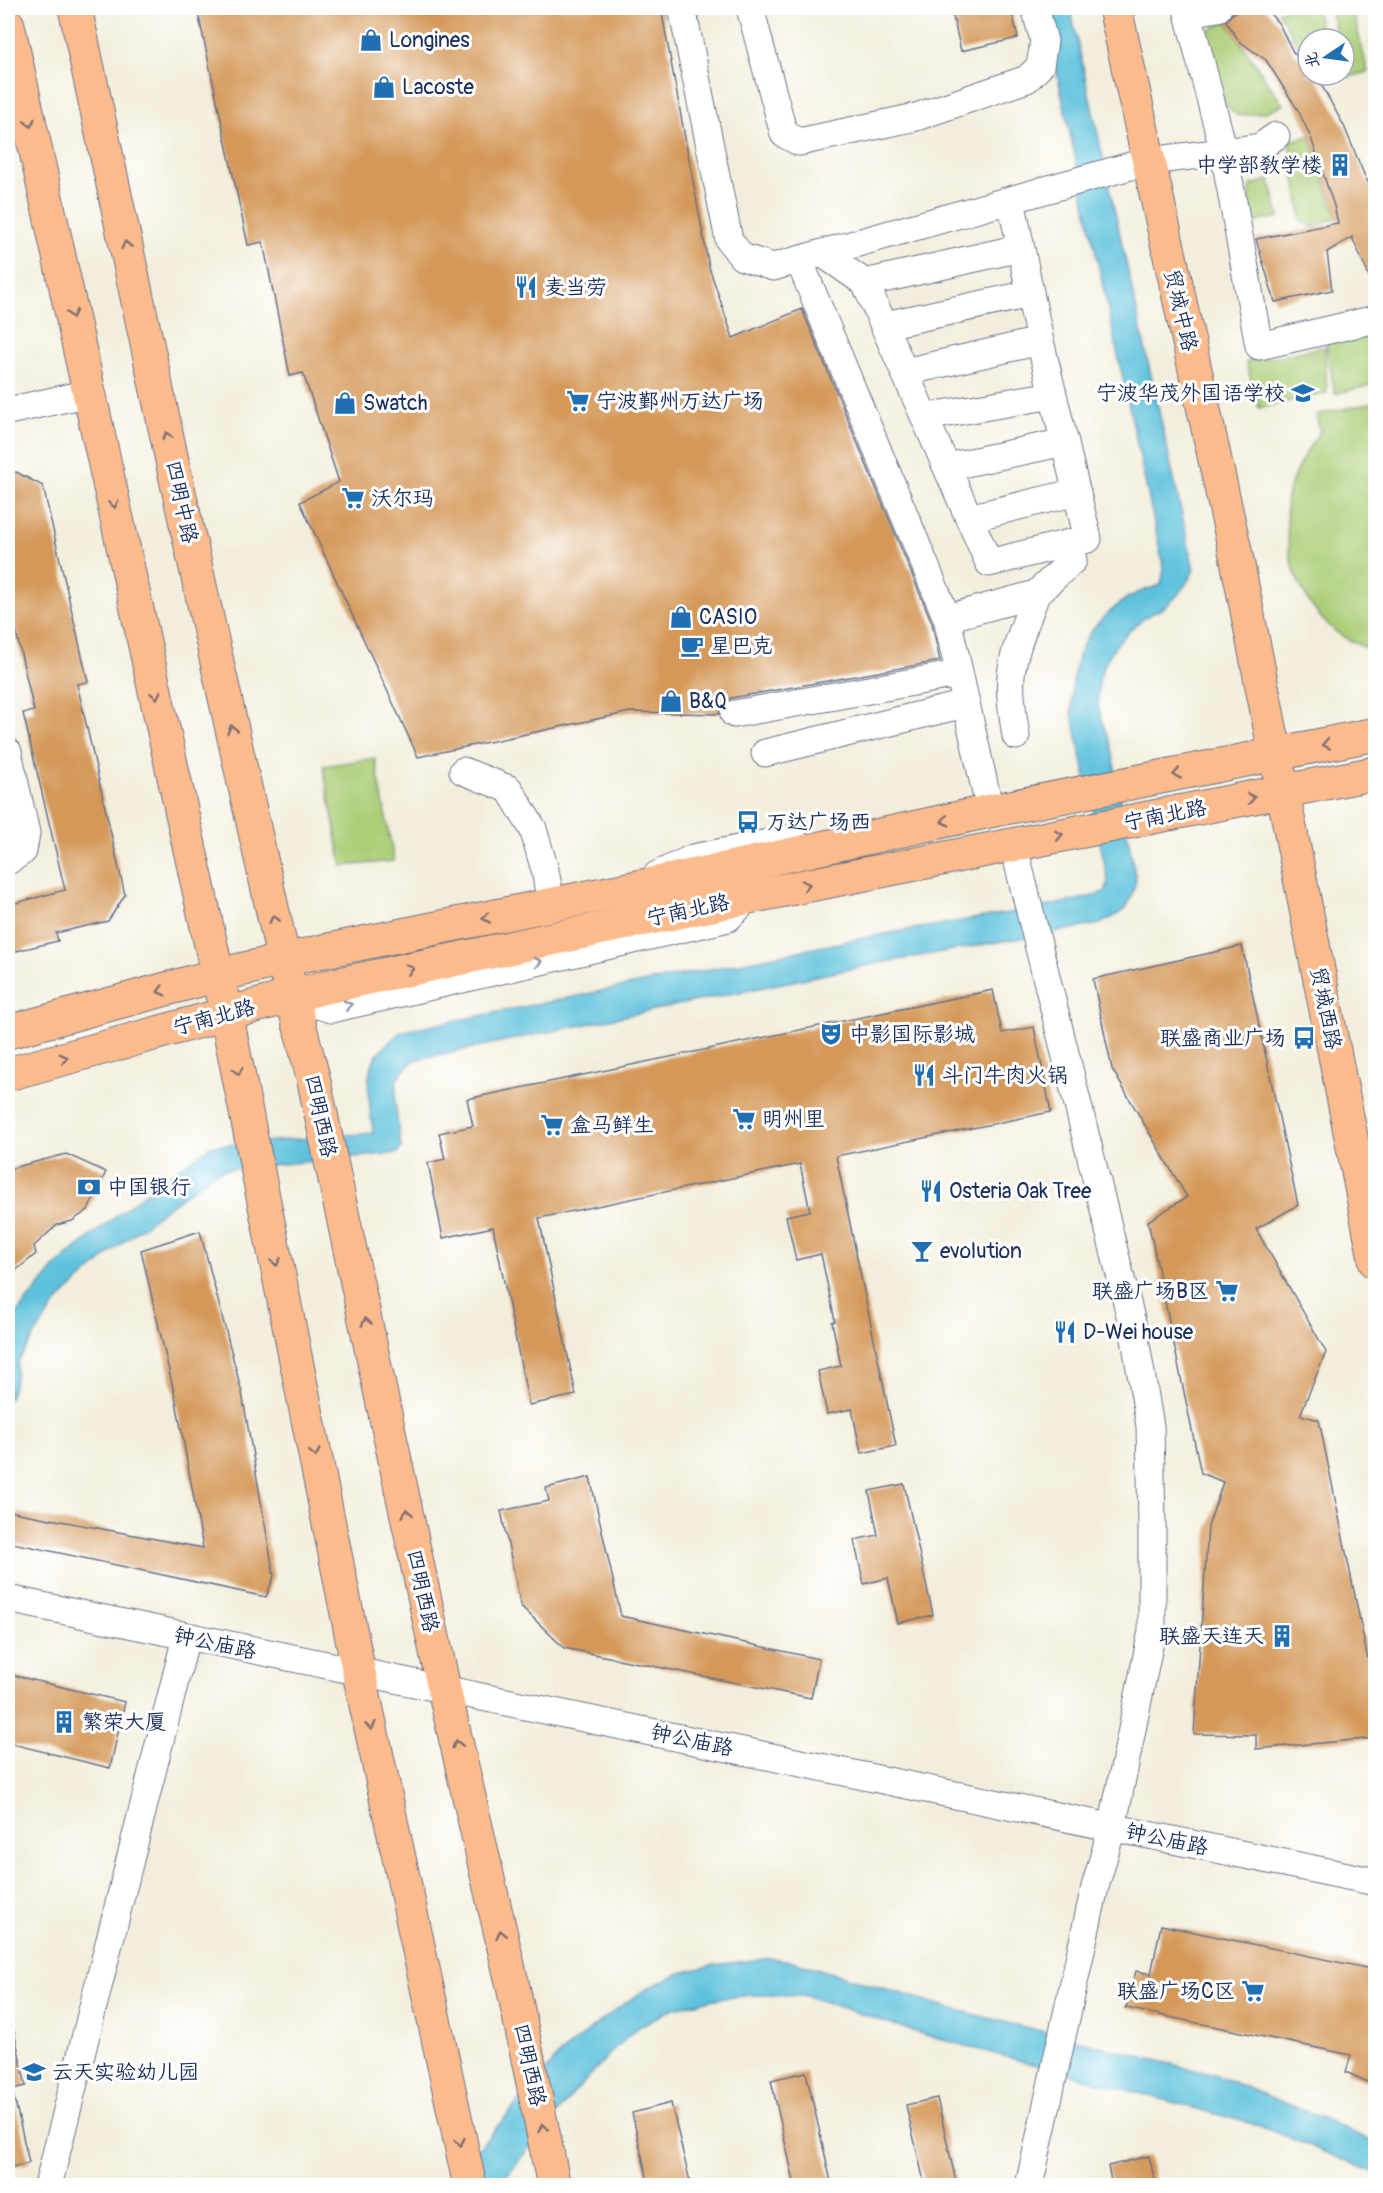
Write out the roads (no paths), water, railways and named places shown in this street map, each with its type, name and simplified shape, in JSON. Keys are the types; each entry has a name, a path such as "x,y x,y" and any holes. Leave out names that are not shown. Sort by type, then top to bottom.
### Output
{"main road":[{"name":"四明中路","path":"75,8 176,479 292,997"},
{"name":"贸城中路","path":"1115,8 1236,555 1276,754"},
{"path":"8,25 218,975 359,1673 470,2186"},
{"name":"宁南北路","path":"8,1032 218,975 284,960 625,890 990,811 1376,734"},
{"name":"贸城西路","path":"1276,754 1374,1247"},
{"name":"宁南北路","path":"8,1074 226,1013 333,986 1013,843 1376,773"},
{"name":"四明西路","path":"292,997 315,1088 444,1689 514,1991 554,2186"}],"street":[{"path":"682,8 729,240 742,257 773,267 1148,161 1260,147 1276,136"},
{"path":"750,8 784,134 799,142 916,117 1027,78 1040,66 1044,41 1035,8"},
{"path":"1218,8 1188,13 1224,152 1259,346 1376,319"},
{"path":"866,283 989,563 1088,539 1040,341 1011,200"},
{"path":"810,257 866,283 1020,248"},
{"path":"810,257 947,618 990,811"},
{"path":"885,326 1030,294"},
{"path":"905,372 1040,341"},
{"path":"8,411 90,393"},
{"path":"925,417 1053,395"},
{"path":"946,466 1065,442"},
{"path":"969,518 1077,492"},
{"path":"947,618 1036,594 1073,560 1069,543"},
{"path":"1016,736 1011,675 1019,642 1036,594"},
{"path":"734,714 958,674"},
{"path":"765,753 965,704"},
{"path":"8,752 26,833 23,851 8,861"},
{"path":"463,771 509,789 533,829 545,870 551,904"},
{"path":"1013,843 1126,1294 1150,1426 1152,1631 1112,1828 1095,1887 1029,2186"},
{"name":"钟公庙路","path":"8,1599 1376,1882"},
{"path":"48,2186 186,1637"}],"water":[{"path":"1043,8 1070,8 1194,570 1182,590 1171,602 1145,618 1116,646 1101,674 1098,689 1099,706 1102,723 1110,741 1136,880 1126,908 1100,924 869,965 414,1060 397,1078 395,1102 401,1147 398,1153 219,1170 117,1247 65,1294 51,1310 18,1361 14,1385 8,1400 8,1324 55,1267 155,1185 211,1146 373,1133 369,1093 372,1064 377,1055 400,1032 868,937 1054,905 1106,891 1108,880 1072,713 1075,669 1084,643 1100,620 1128,597 1161,585 1164,569"},
{"path":"771,1958 792,1961 957,2010 1215,2075 1320,2117 1376,2143 1375,2173 1260,2126 918,2033 807,1996 753,1995 715,1999 674,2008 640,2026 616,2047 574,2093 499,2185 446,2186 561,2053 615,2010 648,1988 680,1973 714,1965"}],"place":[{"name":"Longines","path":"371,40"},
{"name":"Lacoste","path":"384,87"},
{"name":"中学部教学楼","path":"1340,165"},
{"name":"麦当劳","path":"526,287"},
{"name":"宁波华茂外国语学校","path":"1303,393"},
{"name":"宁波鄞州万达广场","path":"578,401"},
{"name":"Swatch","path":"345,403"},
{"name":"沃尔玛","path":"353,498"},
{"name":"CASIO","path":"681,617"},
{"name":"星巴克","path":"692,646"},
{"name":"B&Q","path":"671,701"},
{"name":"万达广场西","path":"748,822"},
{"name":"中影国际影城","path":"831,1034"},
{"name":"联盛商业广场","path":"1304,1038"},
{"name":"斗门牛肉火锅","path":"924,1075"},
{"name":"明州里","path":"744,1119"},
{"name":"盒马鲜生","path":"552,1125"},
{"name":"中国银行","path":"89,1187"},
{"name":"Osteria Oak Tree","path":"931,1191"},
{"name":"evolution","path":"922,1251"},
{"name":"联盛广场B区","path":"1227,1291"},
{"name":"D-Wei house","path":"1065,1332"},
{"name":"联盛天连天","path":"1282,1636"},
{"name":"繁荣大厦","path":"64,1722"},
{"name":"联盛广场C区","path":"1253,1991"},
{"name":"云天实验幼儿园","path":"34,2072"}]}
